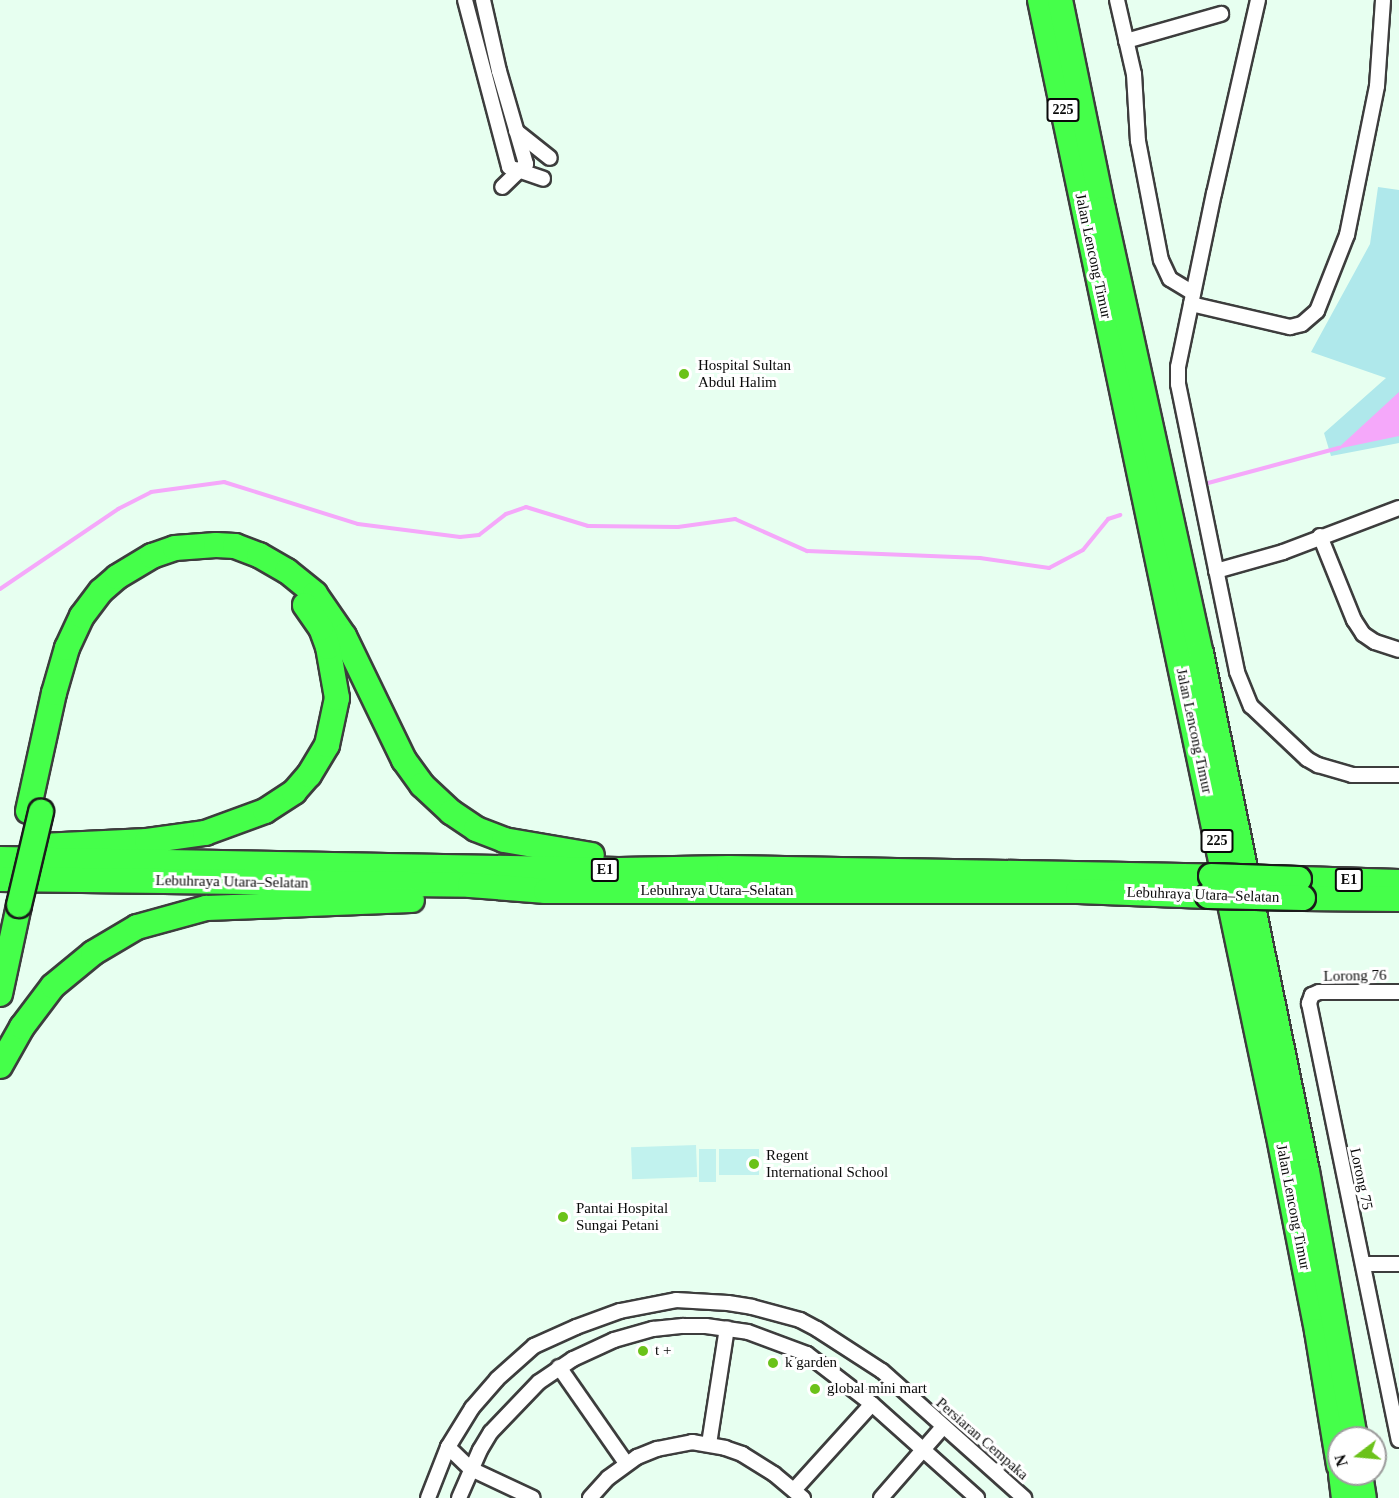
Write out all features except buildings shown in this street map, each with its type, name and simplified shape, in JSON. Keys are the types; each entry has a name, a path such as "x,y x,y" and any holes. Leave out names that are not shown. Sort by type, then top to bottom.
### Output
{"highway":[{"name":"Jalan Lencong Timur","path":"1040,0 1278,1132 1317,1331 1333,1426"},
{"name":"Jalan Lencong Timur","path":"1060,0 1103,209 1203,665 1307,1171 1352,1426"},
{"path":"35,812 54,693 67,648 82,616 101,591 117,577 152,556 175,548 216,544 235,546 259,555 287,571 315,594 344,636 404,760 429,792 463,822 504,840 563,852 729,868"},
{"path":"0,849 147,841 205,833 265,811 294,792 309,775 327,745 337,698 333,661 321,628 312,613 301,600 272,576 255,568 223,560 180,562 137,579 108,604 88,634 35,812 12,904 0,994"},
{"name":"Lebuhraya Utara–Selatan","path":"0,859 619,870 729,868 1301,888 1399,882"},
{"name":"Lebuhraya Utara–Selatan","path":"0,879 470,885 546,891 1078,891 1209,886"},
{"name":"Lebuhraya Utara–Selatan","path":"1301,888 1399,899"},
{"path":"0,1066 22,1027 60,980 117,937 158,920 206,908 231,906 362,902 546,891"},
{"path":"0,929 12,904"}],"street":[{"path":"465,0 509,167 543,178"},
{"path":"483,0 526,164 502,188"},
{"path":"1117,0 1136,86 1138,141 1161,260 1170,279 1192,298 1290,327 1302,324 1317,311 1347,235 1377,86 1383,0"},
{"path":"1258,0 1177,375 1237,672 1251,706 1307,759 1318,765 1352,775 1399,776"},
{"path":"1126,41 1221,14"},
{"path":"516,131 549,158"},
{"path":"1216,571 1283,552 1320,536 1399,508"},
{"path":"1320,536 1354,620 1363,634 1375,642 1399,650"},
{"name":"Lorong 76","path":"1312,995 1329,991 1399,992"},
{"name":"Lorong 75","path":"1312,995 1309,1012 1384,1369 1395,1397 1399,1440"},
{"path":"1363,1264 1399,1264"},
{"name":"Persiaran Cempaka","path":"428,1498 448,1448 481,1396 534,1346 620,1311 676,1300 728,1303 800,1320 870,1362 1024,1498"},
{"path":"459,1498 471,1469 491,1432 506,1415 559,1367 614,1340 653,1329 683,1326 727,1328 769,1339 807,1354 872,1404 977,1498"},
{"path":"709,1444 727,1328"},
{"path":"559,1367 627,1463"},
{"path":"1384,1369 1399,1369"},
{"path":"590,1498 627,1463 657,1449 674,1445 709,1444 742,1454 799,1494 872,1404"},
{"path":"881,1498 943,1427"},
{"path":"448,1448 471,1469 533,1498"},
{"path":"439,1467 471,1469"}],"shaded area":[{"path":"1378,187 1399,190 1399,443 1331,456 1324,433 1386,378 1311,352 1370,244"},
{"path":"1399,392 1399,436 1337,449"},
{"path":"696,1145 697,1177 632,1179 631,1147"},
{"path":"699,1149 716,1149 716,1182 699,1182"},
{"path":"719,1149 759,1149 759,1175 719,1175"}],"waterway":[{"path":"1208,483 1339,448"},
{"path":"0,589 118,509 151,492 224,482 358,524 460,537 479,535 506,514 526,507 588,526 678,527 735,519 807,551 980,558 1049,568 1083,550 1108,519 1120,515"}],"place":[{"name":"Hospital Sultan Abdul Halim","path":"684,374"},
{"name":"Regent International School","path":"754,1164"},
{"name":"Pantai Hospital Sungai Petani","path":"563,1217"},
{"name":"t +","path":"643,1351"},
{"name":"k garden","path":"773,1363"},
{"name":"global mini mart","path":"815,1389"}]}
